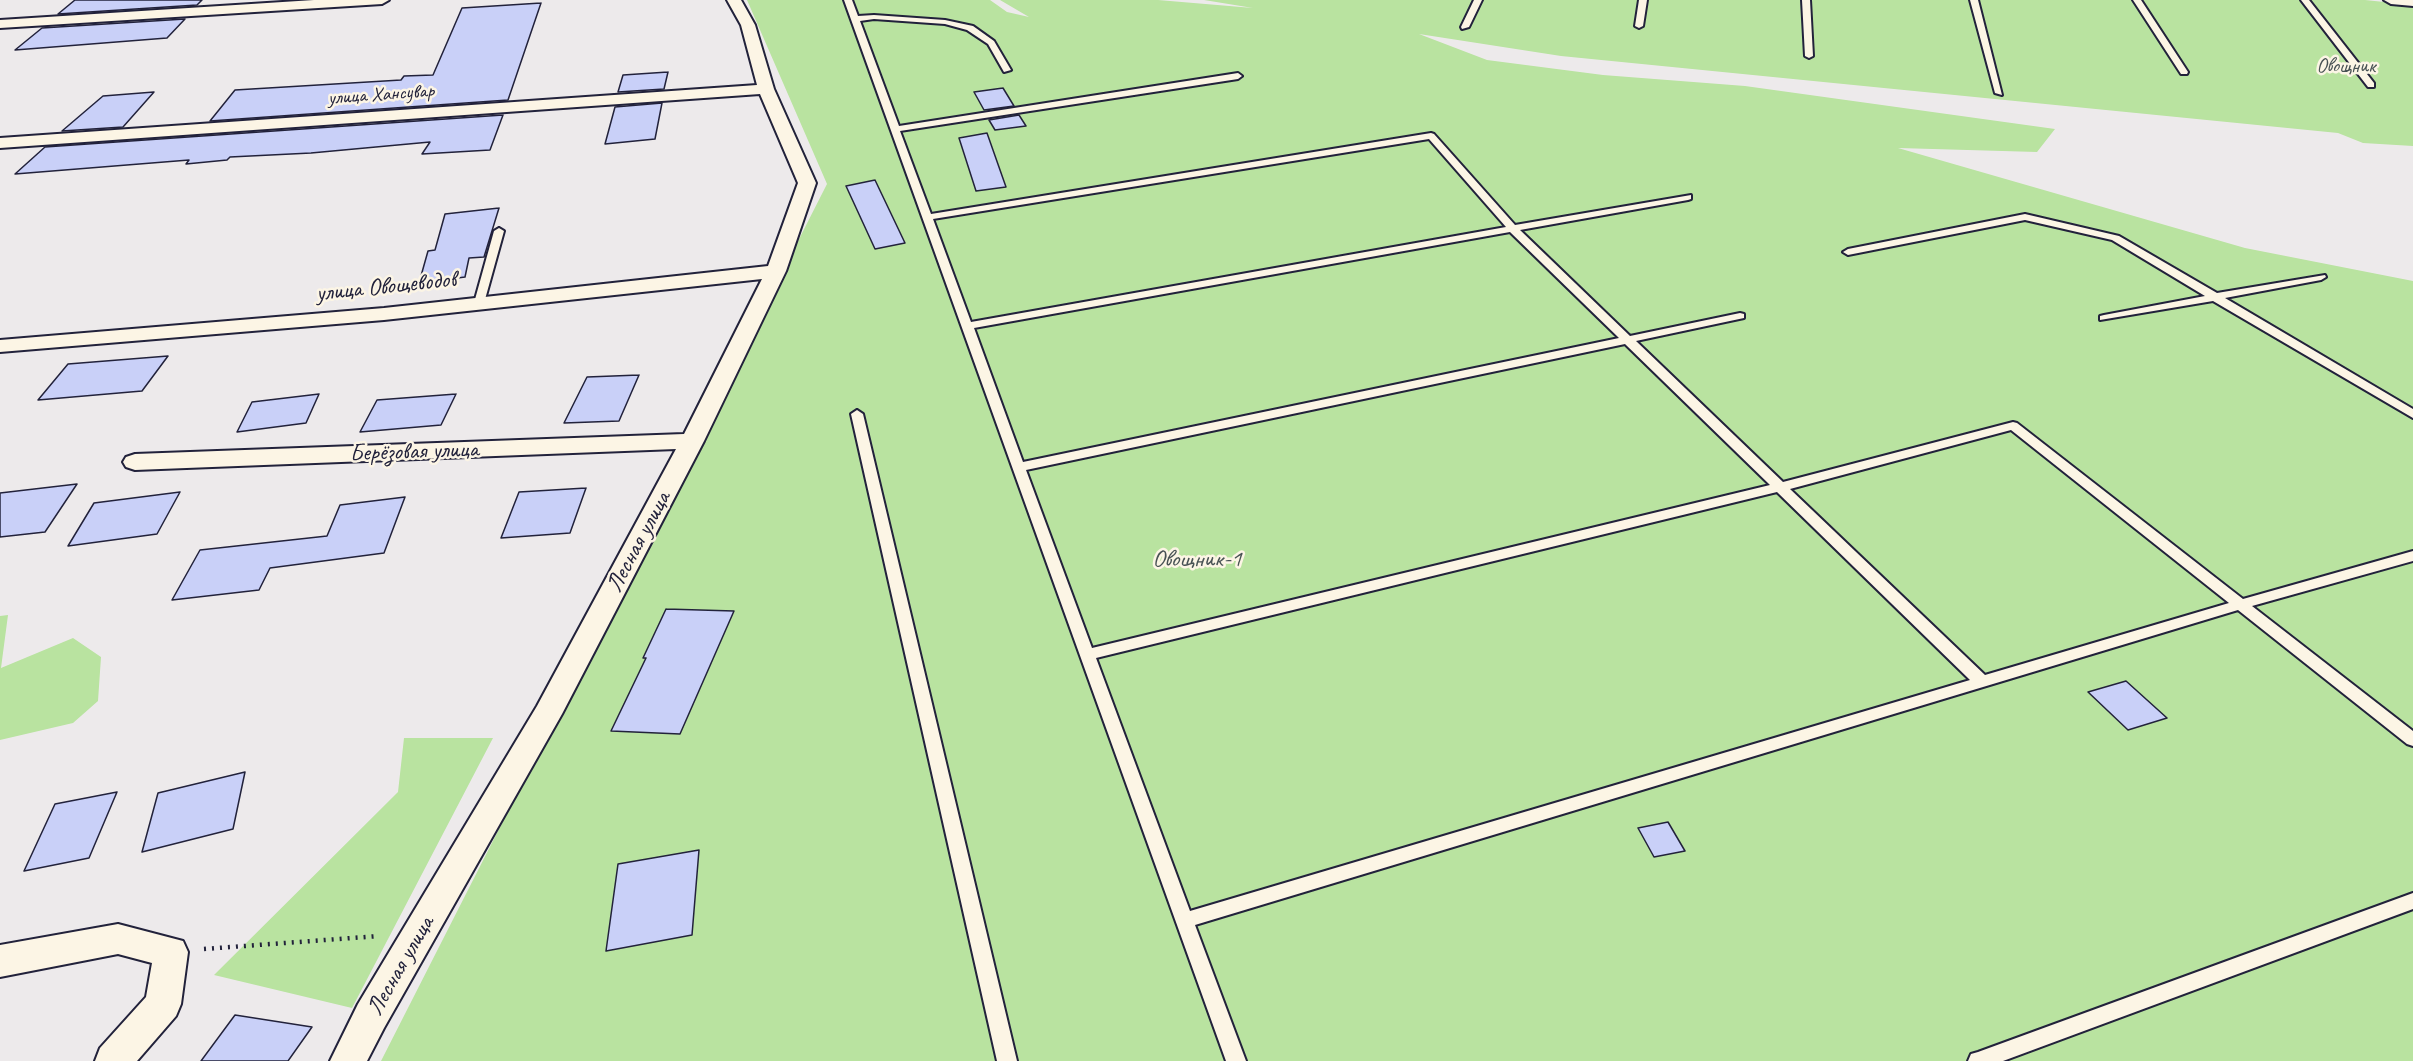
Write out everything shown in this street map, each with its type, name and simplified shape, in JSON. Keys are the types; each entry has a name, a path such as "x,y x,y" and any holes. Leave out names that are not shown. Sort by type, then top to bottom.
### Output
{"street":[{"path":"0,24 382,0"},
{"name":"Лесная улица","path":"348,1061 547,714 692,441 776,271 807,183 766,89 748,25 734,0"},
{"path":"2391,0 2413,2"},
{"name":"улица Хансувар","path":"0,143 766,89"},
{"name":"улица Овощеводов","path":"0,346 384,314 776,271"},
{"name":"Берёзовая улица","path":"135,462 692,441"},
{"path":"0,961 118,939 171,952 163,1004 113,1061"}],"lane":[{"path":"848,0 1236,1061"},
{"path":"1466,27 1478,0"},
{"path":"1639,26 1643,0"},
{"path":"1806,0 1809,56"},
{"path":"1974,0 2000,93"},
{"path":"2137,0 2184,72"},
{"path":"2305,0 2371,84"},
{"path":"855,19 874,17 945,22 969,28 991,43 1007,70"},
{"path":"896,129 1238,76"},
{"path":"929,218 1431,136 1513,229 1982,682"},
{"path":"968,326 1688,197"},
{"path":"1848,252 2025,217 2115,238 2413,414"},
{"path":"479,303 499,231"},
{"path":"2104,318 2320,277"},
{"path":"1020,467 1740,316"},
{"path":"857,414 1007,1061"},
{"path":"1088,654 1781,487 2013,426 2413,740"},
{"path":"1185,920 2239,605 2413,556"},
{"path":"1978,1061 2413,901"}],"path":[{"path":"171,952 420,933"}],"green space":[{"name":"Овощник-1","path":"747,0 990,0 1007,12 1029,17 1000,0 1158,0 1253,8 1204,0 2365,0 2413,5 2413,146 2363,143 2338,133 1561,56 1419,34 1487,60 1603,75 1745,86 2055,129 2037,152 1898,148 2245,248 2413,281 2413,1061 381,1061 827,184"},
{"path":"8,615 1,668 73,638 101,657 98,701 73,723 0,740 0,616"},
{"path":"404,738 493,738 352,1008 214,975 398,792"}],"building":[{"path":"75,0 202,0 197,5 58,14"},
{"path":"541,3 508,100 210,121 235,90 401,80 404,76 433,75 462,8"},
{"path":"185,19 167,38 15,50 42,28"},
{"path":"668,72 664,89 618,92 623,75"},
{"path":"1003,88 1014,106 984,110 974,92"},
{"path":"154,92 123,127 62,131 103,96"},
{"path":"662,103 655,139 605,144 615,107"},
{"path":"503,115 490,150 422,154 430,142 311,153 230,157 227,160 186,164 189,160 15,174 45,147"},
{"path":"1019,115 1026,126 995,130 989,120"},
{"path":"987,133 1006,187 976,191 959,138"},
{"path":"875,180 905,243 875,249 846,186"},
{"path":"499,208 484,257 469,258 465,277 419,283 428,251 435,250 445,214"},
{"path":"168,356 142,391 38,400 68,364"},
{"path":"639,375 619,421 564,423 587,377"},
{"path":"319,394 306,423 237,432 252,402"},
{"path":"456,394 441,425 360,432 377,400"},
{"path":"77,484 45,532 0,537 0,493"},
{"path":"586,488 570,533 501,538 519,492"},
{"path":"180,492 157,534 68,546 94,503"},
{"path":"405,497 384,553 270,568 259,590 172,600 200,550 327,536 340,505"},
{"path":"666,609 734,611 680,734 611,731 646,658 643,658"},
{"path":"2126,681 2167,718 2128,730 2088,692"},
{"path":"245,772 233,829 142,852 158,793"},
{"path":"117,792 89,858 24,871 55,804"},
{"path":"1668,822 1685,851 1654,857 1638,828"},
{"path":"699,850 692,935 606,951 618,864"},
{"path":"235,1015 312,1027 288,1061 201,1061"}],"park label":[{"name":"Овощник","path":"2346,67"}]}
